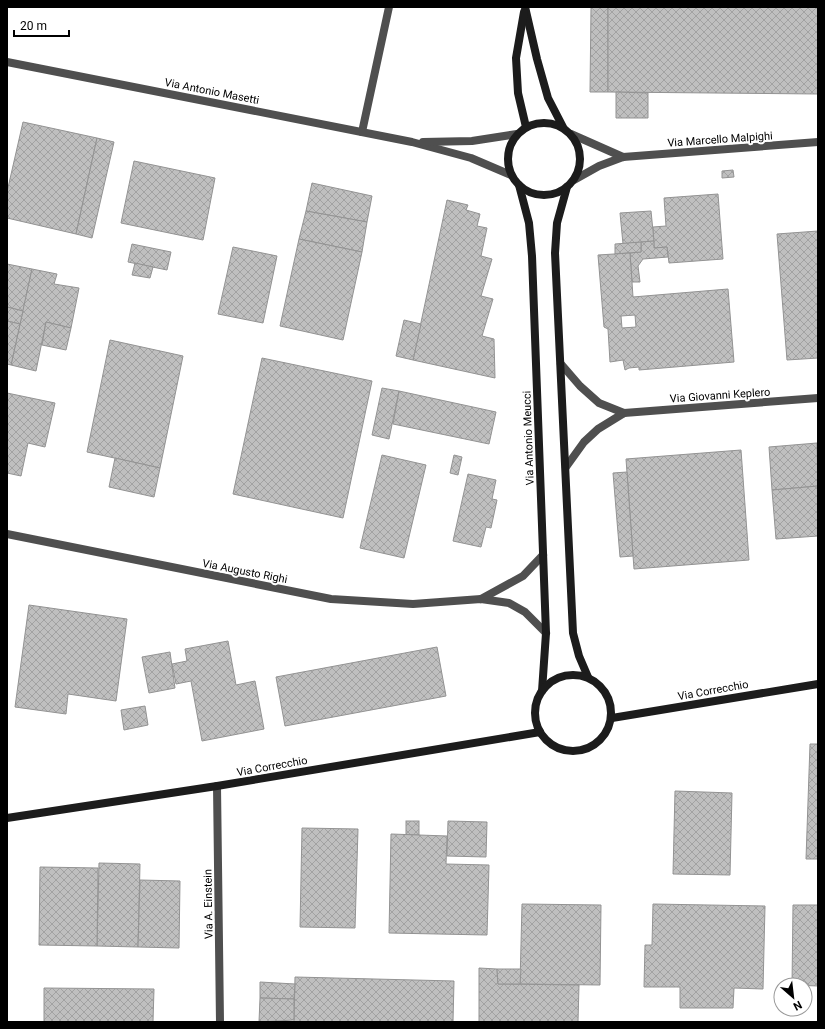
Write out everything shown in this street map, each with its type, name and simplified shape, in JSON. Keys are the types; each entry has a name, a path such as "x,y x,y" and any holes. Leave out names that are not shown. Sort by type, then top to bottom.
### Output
{"street":[{"path":"362,132 389,7"},
{"path":"526,127 518,93 516,58 525,7 548,98 563,127 571,134 579,148 581,159 579,170 574,180 558,193 537,195 519,185 511,175 508,165 508,154 511,143 517,134 526,127 536,123 547,122 563,127"},
{"name":"Via Antonio Masetti","path":"7,62 412,142 471,158 511,175"},
{"name":"Via Antonio Masetti","path":"412,142 472,141 517,134"},
{"name":"Via Marcello Malpighi","path":"571,134 623,157"},
{"name":"Via Marcello Malpighi","path":"574,180 599,166 623,157 818,142"},
{"name":"Via Antonio Meucci","path":"519,185 529,223 532,256 546,633 542,691"},
{"path":"567,187 557,223 555,253 573,633 579,656 588,677"},
{"name":"Via Giovanni Keplero","path":"560,364 580,386 599,403 624,413 818,398"},
{"name":"Via Giovanni Keplero","path":"566,467 584,442 598,429 624,413"},
{"name":"Via Augusto Righi","path":"7,534 331,600 413,604 481,599 509,603 525,612 546,633"},
{"name":"Via Augusto Righi","path":"481,599 508,586 523,576 543,555"},
{"path":"575,675 588,677 599,684 607,694 611,706 612,718 607,732 599,742 587,749 574,752 560,749 548,742 540,732 536,722 535,711 537,700 542,691 551,682 563,676 575,675"},
{"name":"Via Correcchio","path":"612,718 818,684"},
{"name":"Via Correcchio","path":"7,818 217,786 540,732"},
{"name":"Via A. Einstein","path":"217,786 220,1022"}],"building":[{"path":"591,7 608,7 608,92 590,92"},
{"path":"608,7 818,7 818,94 608,92"},
{"path":"616,92 648,93 648,118 616,118"},
{"path":"23,122 97,138 76,234 7,218 7,192"},
{"path":"97,138 114,142 92,238 76,234"},
{"path":"134,161 215,178 203,240 121,223"},
{"path":"733,170 734,177 722,178 722,171"},
{"path":"312,183 372,196 367,222 306,211"},
{"path":"718,194 723,259 669,263 667,247 654,248 653,227 666,226 664,198"},
{"path":"447,200 468,205 466,210 480,214 477,226 487,228 481,256 492,259 481,296 493,299 482,336 494,339 495,378 413,360"},
{"path":"306,211 367,222 362,252 299,239"},
{"path":"651,211 654,241 623,244 620,213"},
{"path":"818,231 818,358 787,360 777,234"},
{"path":"299,239 362,252 343,340 280,326"},
{"path":"654,241 654,248 667,247 668,257 643,259 638,266 640,282 632,282 630,253 641,252 641,242"},
{"path":"641,242 641,252 615,254 615,244"},
{"path":"132,244 171,252 167,270 128,262"},
{"path":"233,247 277,256 263,323 218,314"},
{"path":"630,253 633,297 728,289 734,362 639,370 639,367 625,370 623,360 610,362 608,329 604,327 598,255","holes":["635,315 636,327 622,328 621,316"]},
{"path":"135,263 153,267 150,278 132,275"},
{"path":"7,264 32,269 23,311 7,307"},
{"path":"32,269 57,274 54,284 79,288 71,328 46,322 36,371 11,365"},
{"path":"7,307 23,311 20,324 7,321"},
{"path":"404,320 421,324 413,360 396,356"},
{"path":"7,321 20,324 11,365 7,364"},
{"path":"46,322 71,328 66,350 42,345"},
{"path":"110,340 183,356 160,468 87,452"},
{"path":"262,358 372,381 343,518 233,494"},
{"path":"382,388 399,391 389,439 372,435"},
{"path":"399,391 496,412 489,444 393,424"},
{"path":"7,393 55,403 45,447 28,443 21,476 7,473"},
{"path":"817,443 818,486 772,490 769,447"},
{"path":"741,450 749,560 634,569 626,459"},
{"path":"382,455 426,465 404,558 360,548"},
{"path":"454,455 462,457 458,475 450,473"},
{"path":"115,458 160,468 154,497 109,487"},
{"path":"627,472 633,556 620,557 613,473"},
{"path":"468,474 496,480 492,499 497,500 491,528 486,527 481,547 453,541"},
{"path":"818,486 818,536 776,539 772,490"},
{"path":"29,605 127,619 116,701 68,694 66,714 15,707"},
{"path":"228,641 236,685 255,681 264,729 202,741 191,681 176,684 172,664 187,661 185,649"},
{"path":"437,647 446,696 285,726 276,677"},
{"path":"170,652 175,688 149,693 142,657"},
{"path":"145,706 148,725 124,730 121,710"},
{"path":"810,744 818,744 818,859 806,859"},
{"path":"675,791 732,793 730,875 673,874"},
{"path":"406,821 419,821 419,835 406,835"},
{"path":"448,821 487,822 486,857 447,856"},
{"path":"302,828 358,829 355,928 300,927"},
{"path":"391,834 447,836 446,864 489,865 487,935 389,933"},
{"path":"99,863 140,864 138,947 97,946"},
{"path":"40,867 98,868 97,946 39,945"},
{"path":"140,880 180,881 179,948 138,947"},
{"path":"522,904 601,905 600,985 520,984"},
{"path":"653,904 765,906 763,989 734,988 733,1008 680,1008 680,987 644,987 645,945 652,945"},
{"path":"793,905 818,905 818,986 813,986 813,977 792,977"},
{"path":"479,968 497,969 498,984 579,985 578,1022 479,1022"},
{"path":"497,969 521,969 520,984 498,984"},
{"path":"295,977 454,981 453,1022 294,1022"},
{"path":"260,982 295,984 294,999 260,998"},
{"path":"44,988 154,989 153,1022 44,1022"},
{"path":"260,998 294,999 294,1020 259,1022"}]}
